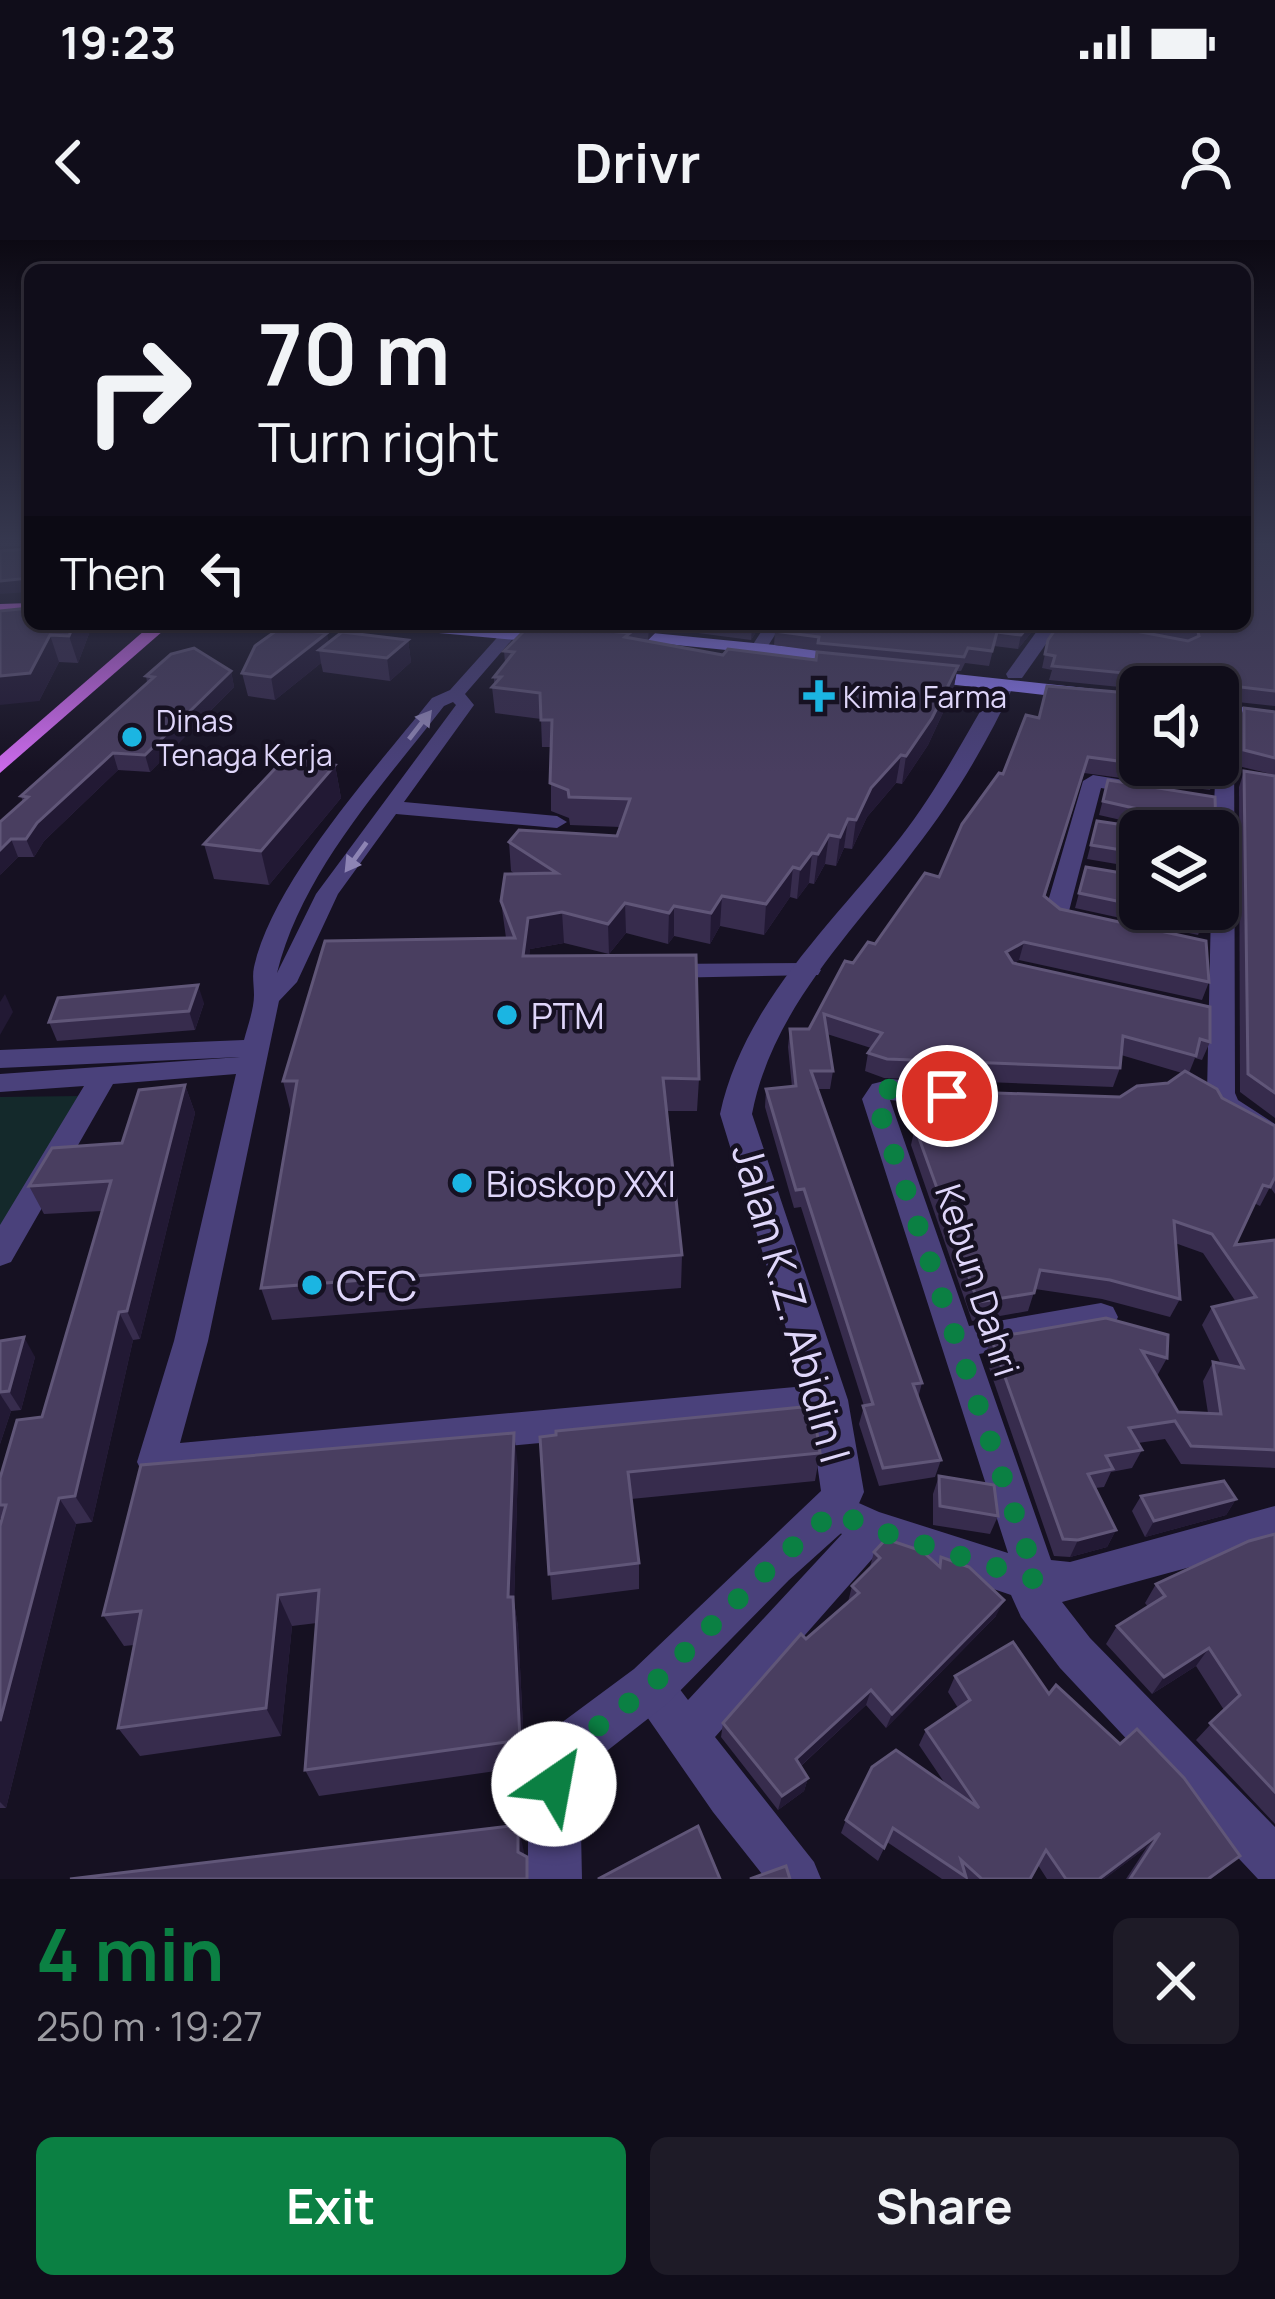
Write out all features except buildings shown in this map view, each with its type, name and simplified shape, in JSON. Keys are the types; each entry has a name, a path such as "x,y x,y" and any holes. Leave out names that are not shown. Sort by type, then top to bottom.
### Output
{"main road":[{"path":"0,767 155,630"},
{"path":"523,630 1119,688"},
{"path":"621,630 882,667"},
{"path":"1010,680 1119,697"},
{"path":"1239,705 1275,704"},
{"path":"1239,710 1275,717"}],"street":[{"path":"267,998 260,984 263,962 285,914 357,806 438,702 456,694 512,630"},
{"path":"758,649 770,630"},
{"name":"Jalan K.Z. Abidin I","path":"555,1879 554,1784 571,1747 651,1686 760,1576 853,1520 828,1400 736,1114 744,1070 769,1025 950,786 1010,680 1049,630"},
{"path":"456,694 465,705 327,894 285,982 267,998 191,1341 156,1462 828,1400"},
{"path":"1098,924 1056,915 1092,823 1093,781 1159,792"},
{"path":"390,807 557,822"},
{"path":"1217,930 1212,1015 1222,1099 1236,1114 1275,1138"},
{"path":"634,971 809,970"},
{"path":"0,1059 254,1057"},
{"path":"0,1083 103,1078 254,1057"},
{"path":"0,1253 103,1078"},
{"name":"Kebun Dahri","path":"1000,1100 892,1088 877,1096 1036,1602 1076,1653 1275,1862"},
{"path":"957,1343 1101,1317"},
{"path":"688,1734 853,1520 1031,1579 1070,1582 1275,1525"},
{"path":"651,1686 729,1796 797,1879"}],"green space":[{"path":"81,1096 0,1242 0,1097"}],"place":[{"name":"Kimia Farma","path":"819,696"},
{"name":"Dinas Tenaga Kerja","path":"132,737"},
{"name":"PTM","path":"507,1015"},
{"name":"Bioskop XXI","path":"462,1183"},
{"name":"CFC","path":"312,1285"}],"route":[{"path":"554,1784 571,1747 651,1686 720,1614 834,1511 873,1529 1037,1580 876,1101 889,1088 947,1096"}]}
